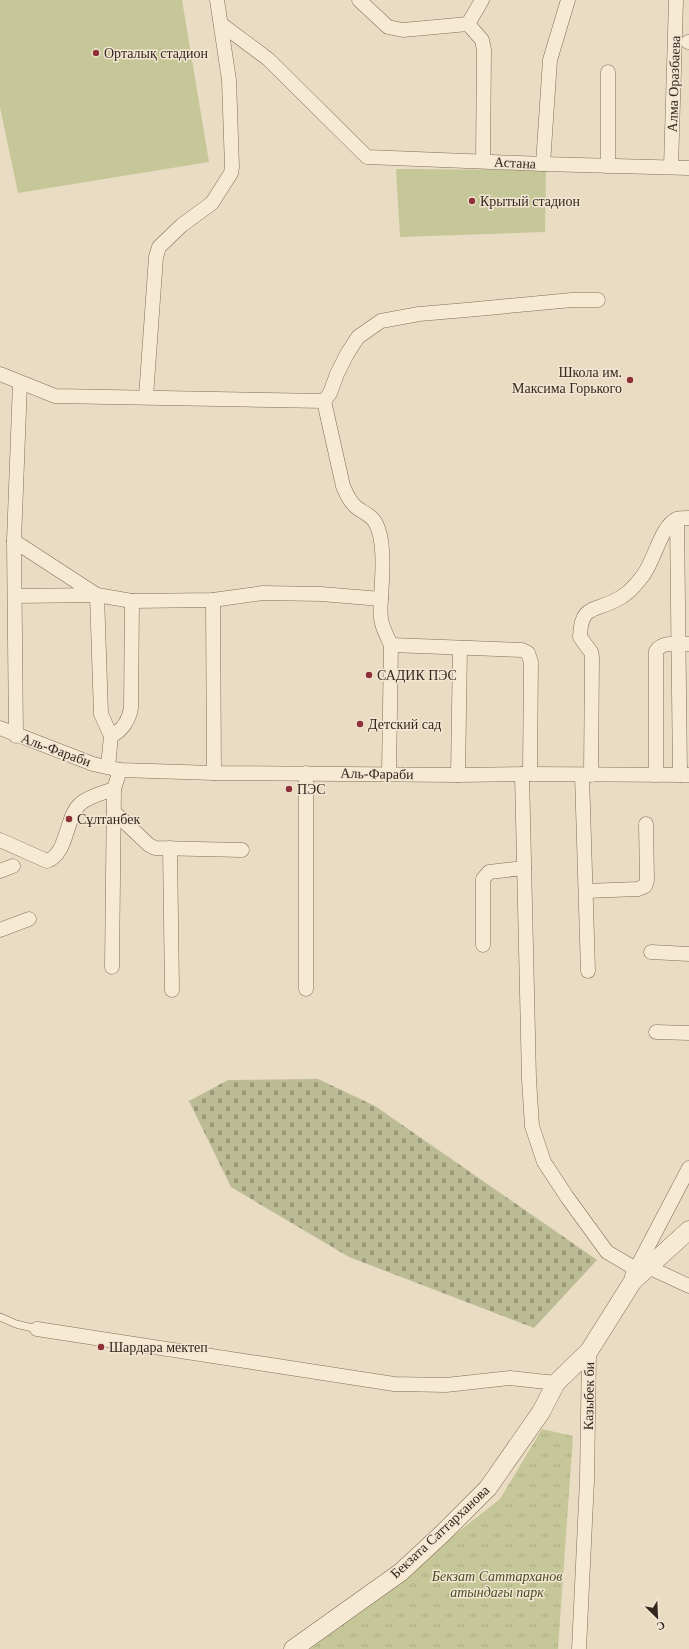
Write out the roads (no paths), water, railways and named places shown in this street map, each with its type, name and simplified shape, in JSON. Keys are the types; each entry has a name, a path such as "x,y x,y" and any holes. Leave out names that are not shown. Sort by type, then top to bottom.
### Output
{"street":[{"path":"146,397 156,257 159,247 182,225 212,203 231,173 229,80 218,0"},
{"path":"359,0 388,27 403,30 468,24 482,0"},
{"path":"543,164 550,60 568,0"},
{"name":"Алма Оразбаева","path":"671,167 676,0"},
{"path":"221,24 268,59 367,157 483,161"},
{"name":"Астана","path":"468,24 482,40 484,50 483,161 689,168"},
{"path":"608,72 608,166"},
{"path":"389,774 391,646 385,634 380,616 383,561 380,536 375,522 354,506 348,498 343,486 324,401 330,393 347,354 358,337 381,321 419,314 572,300 598,300"},
{"path":"0,374 55,396 324,401"},
{"path":"16,736 14,541 20,383"},
{"path":"683,519 685,775"},
{"path":"588,971 586,891 587,775 592,657 591,652 580,637 582,619 592,609 617,600 642,577 654,557 661,536 683,519"},
{"path":"14,541 97,595"},
{"path":"15,596 97,595 132,601 213,600 263,593 321,594 382,599"},
{"path":"97,595 101,714 111,736 114,769 112,967"},
{"path":"213,600 214,773"},
{"path":"111,736 118,733 129,718 131,708 132,601"},
{"path":"656,775 656,651 659,647 665,645 684,644"},
{"path":"391,646 522,650 528,653 531,662 524,868 529,1079 532,1126 544,1162 567,1197 608,1252 639,1272 689,1286"},
{"path":"458,775 460,648"},
{"name":"Аль-Фараби","path":"0,728 16,736 93,764 114,769 214,773 685,775"},
{"path":"306,773 306,989"},
{"path":"0,840 47,861 53,859 58,854 71,824 74,811 81,804 114,789"},
{"path":"114,812 149,845 155,848 242,850"},
{"path":"586,891 638,889 645,886 647,880 646,824"},
{"path":"170,848 172,990"},
{"path":"0,871 14,866"},
{"path":"483,946 483,879 485,875 489,872 524,868"},
{"path":"0,930 29,919"},
{"path":"651,952 689,954"},
{"path":"656,1032 689,1034"},
{"name":"Казыбек би","path":"579,1649 588,1480 589,1351 639,1272 689,1168"},
{"path":"639,1272 689,1230"},
{"path":"37,1329 394,1384 446,1385 510,1378 556,1383"},
{"name":"Бекзата Саттарханова","path":"293,1649 401,1572 488,1488 540,1412 556,1383 589,1351"}],"lane":[{"path":"0,1317 16,1324 37,1329"}],"place":[{"name":"Орталық стадион","path":"96,53"},
{"name":"Крытый стадион","path":"472,201"},
{"name":"Школа им. Максима Горького","path":"630,380"},
{"name":"САДИК ПЭС","path":"369,675"},
{"name":"Детский сад","path":"360,724"},
{"name":"ПЭС","path":"289,789"},
{"name":"Сұлтанбек","path":"69,819"},
{"name":"Шардара мектеп","path":"101,1347"}],"park label":[{"name":"Бекзат Саттарханов атындағы парк","path":"497,1584"}]}
